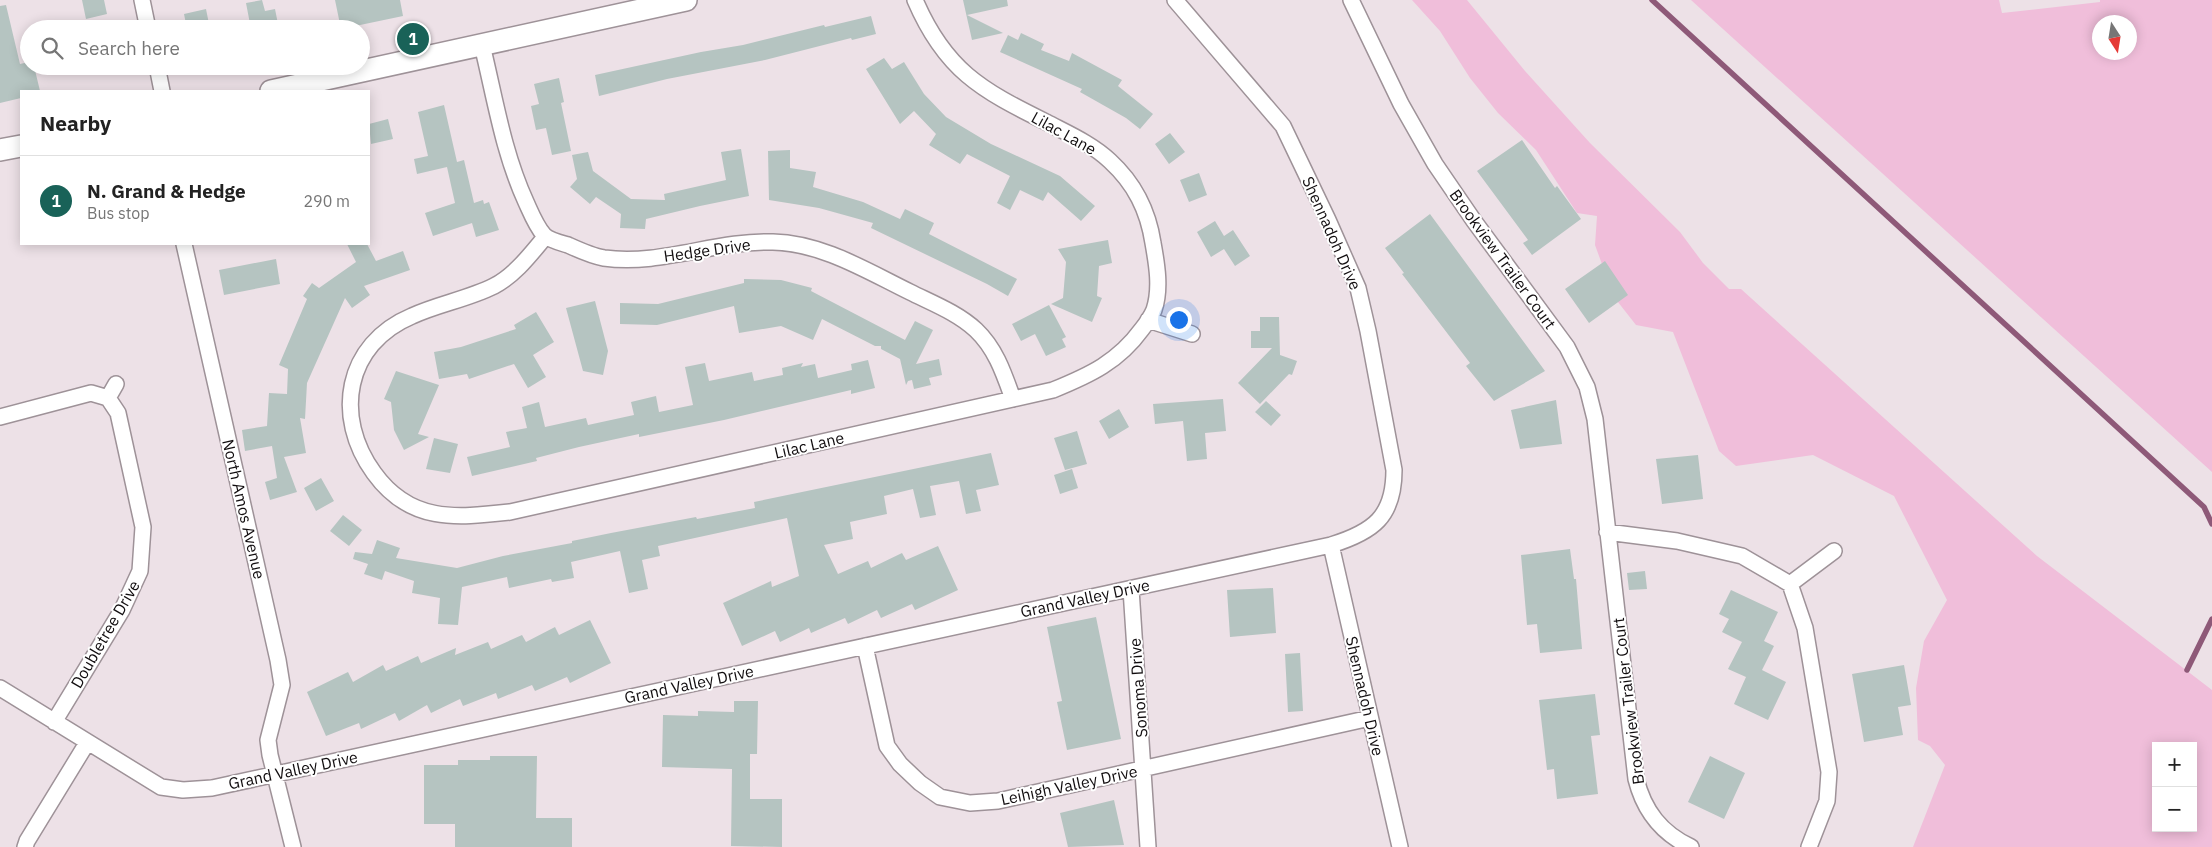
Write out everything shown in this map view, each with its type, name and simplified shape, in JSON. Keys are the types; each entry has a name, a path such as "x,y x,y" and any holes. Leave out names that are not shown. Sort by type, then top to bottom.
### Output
{"main road":[{"path":"370,69 686,0"},
{"path":"276,90 344,75"},
{"path":"0,150 20,146"}],"street":[{"path":"142,0 146,20"},
{"name":"Lilac Lane","path":"545,236 513,273 494,286 411,316 388,329 359,361 349,399 353,431 371,469 380,482 412,508 447,516 480,516 510,512 1053,390 1080,379 1112,362 1134,340 1154,311 1158,267 1150,226 1141,201 1130,181 1109,160 1086,142 1006,102 964,73 937,43 915,0"},
{"name":"Shennadoh Drive","path":"1175,0 1283,126 1358,288 1394,470 1394,491 1388,506"},
{"name":"Brookview Trailer Court","path":"1351,0 1401,104 1436,164 1480,229 1567,347 1579,369 1595,419 1636,779 1641,799 1653,819 1682,843 1691,847"},
{"path":"482,45 515,177 534,219 545,236"},
{"path":"158,75 162,90"},
{"name":"Hedge Drive","path":"545,236 602,258 639,259 750,243 774,242 809,247 838,257 948,311 975,329 992,348 1000,362 1013,399"},
{"name":"North Amos Avenue","path":"184,245 278,660 282,685 268,740 293,847"},
{"path":"1148,320 1192,334"},
{"path":"0,417 91,393 108,398 116,384"},
{"name":"Doubletree Drive","path":"54,722 122,610 140,571 143,527 118,412 108,398"},
{"name":"Grand Valley Drive","path":"0,688 161,787 183,790 212,788 1331,546 1356,538 1374,526 1388,506"},
{"path":"1607,532 1677,541 1742,556 1790,584 1805,628 1829,772 1827,801 1809,847"},
{"name":"Shennadoh Drive","path":"1331,546 1400,847"},
{"path":"1790,584 1834,551"},
{"name":"Sonoma Drive","path":"1131,589 1148,847"},
{"name":"Leihigh Valley Drive","path":"864,646 887,746 900,764 940,797 970,803 998,801 1370,718"},
{"path":"25,847 87,743"}],"shaded area":[{"path":"1412,0 1467,0 1525,71 1590,143 1680,232 1703,263 1729,289 1741,289 2037,556 2212,690 2212,847 1913,847 1945,765 1930,746 1918,740 1916,688 1924,641 1947,600 1894,496 1813,455 1736,466 1719,451 1673,332 1636,325 1614,297 1595,245 1597,216 1577,213 1536,150 1498,113 1470,78 1440,31"},
{"path":"1691,0 1999,0 2002,13 2100,2 2100,0 2212,0 2212,472"}],"building":[{"path":"82,0 104,0 107,14 86,19"},
{"path":"262,0 265,11 275,9 277,20 249,20 246,3"},
{"path":"335,0 400,0 403,16 370,23 370,20 339,20"},
{"path":"963,0 1007,0 1008,6 967,15 1003,33 972,40"},
{"path":"6,5 20,64 20,75 36,75 40,90 20,90 20,98 0,103 0,6"},
{"path":"206,9 208,20 185,20 184,14"},
{"path":"871,16 876,34 852,40 851,38 765,60 667,79 599,96 595,75 743,45 824,25 825,27"},
{"path":"1021,33 1044,44 1041,50 1069,61 1072,53 1122,80 1118,86 1153,114 1140,129 1126,118 1080,92 1082,89 1000,52 1008,35 1018,40"},
{"path":"884,58 892,69 904,62 924,94 946,117 991,144 1060,176 1095,206 1081,221 1048,192 1043,201 1020,190 1010,210 997,203 1010,176 967,154 960,164 929,145 936,134 914,111 900,124 866,69"},
{"path":"559,78 564,102 561,103 571,151 552,155 546,128 536,130 531,106 539,104 534,84"},
{"path":"444,105 457,162 464,160 474,203 483,200 484,204 489,202 499,230 476,237 472,223 433,236 425,213 455,203 447,167 417,174 414,159 428,156 418,112"},
{"path":"388,119 393,139 371,144 370,124"},
{"path":"1170,133 1185,152 1169,164 1155,144"},
{"path":"1522,140 1555,188 1557,186 1581,219 1532,255 1523,243 1528,240 1477,171"},
{"path":"741,149 749,196 646,219 645,229 620,228 621,214 596,197 590,204 570,187 577,179 572,155 588,152 593,171 631,199 665,200 664,194 726,180 721,152"},
{"path":"790,150 790,168 816,172 813,187 863,202 900,219 905,209 934,223 929,234 1017,279 1008,296 871,228 873,223 819,208 769,200 768,151"},
{"path":"1199,173 1207,195 1189,202 1180,180"},
{"path":"1430,214 1545,371 1494,401 1466,366 1470,363 1402,274 1404,273 1385,248"},
{"path":"1215,221 1224,236 1233,230 1250,256 1235,266 1224,249 1211,257 1197,232"},
{"path":"1108,240 1112,263 1099,266 1097,296 1102,298 1092,322 1051,304 1063,298 1066,262 1058,249"},
{"path":"348,245 368,245 376,261 403,251 410,270 364,286 370,295 352,308 345,298 307,383 305,419 300,418 306,453 284,457 297,492 270,500 265,482 277,478 272,446 245,451 242,430 267,426 269,393 287,394 288,369 279,365 307,299 303,296 312,283 319,288 356,262"},
{"path":"276,259 280,284 224,295 219,270"},
{"path":"1605,261 1628,295 1589,323 1565,289"},
{"path":"744,279 781,280 812,288 811,291 905,340 915,321 933,330 916,364 939,359 942,375 929,378 931,385 914,389 912,380 908,381 906,385 900,359 881,349 881,346 875,346 822,319 813,340 781,326 739,333 734,306 657,325 620,324 620,303 658,304 744,283"},
{"path":"595,301 608,351 603,375 583,371 566,308"},
{"path":"1049,305 1066,337 1062,339 1066,347 1046,356 1035,334 1021,341 1012,324"},
{"path":"536,312 554,342 533,355 546,377 528,388 514,364 469,379 467,374 439,379 434,352 461,347 516,329 514,325"},
{"path":"1260,317 1279,317 1280,355 1297,361 1292,375 1289,374 1260,404 1238,383 1272,348 1251,348 1251,331 1260,331"},
{"path":"868,360 875,388 851,394 851,390 724,420 639,437 639,434 579,447 536,458 537,461 472,476 467,457 510,447 506,432 527,428 522,407 539,402 545,427 586,418 588,425 634,415 631,402 656,396 659,412 693,405 685,367 705,363 709,381 752,372 754,381 783,375 782,368 803,363 801,367 815,364 818,378 852,370 851,364"},
{"path":"396,371 439,385 418,434 429,437 404,450 394,430 391,402 384,399"},
{"path":"1223,399 1226,431 1205,433 1207,459 1187,461 1183,421 1155,424 1153,404"},
{"path":"1556,400 1562,444 1520,449 1511,410"},
{"path":"1266,401 1281,415 1271,426 1255,412"},
{"path":"1119,409 1129,427 1109,439 1099,421"},
{"path":"1077,431 1087,464 1065,470 1054,438"},
{"path":"434,438 458,444 450,473 426,469"},
{"path":"991,453 999,485 976,490 981,511 966,514 959,481 930,486 936,515 920,518 913,489 884,496 887,514 850,522 853,539 824,545 838,574 868,561 871,568 902,553 906,560 938,546 958,590 915,610 912,604 881,618 877,610 848,624 845,618 811,633 809,628 780,642 775,631 742,646 723,603 771,581 772,587 799,576 787,518 658,546 660,556 642,560 648,589 629,593 620,551 571,562 574,578 552,582 551,579 509,588 507,577 462,587 458,625 438,624 440,598 412,593 414,581 385,571 382,580 364,574 368,564 353,559 355,552 372,554 377,540 400,548 396,558 457,568 503,556 572,543 572,541 611,533 755,508 754,502"},
{"path":"1698,455 1703,499 1662,504 1656,459"},
{"path":"1072,469 1078,488 1060,494 1054,475"},
{"path":"321,478 334,501 316,511 304,488"},
{"path":"343,515 362,530 349,546 330,531"},
{"path":"1570,549 1574,579 1576,579 1582,649 1540,653 1537,624 1527,625 1521,555"},
{"path":"1645,571 1647,589 1629,590 1627,573"},
{"path":"1273,588 1276,633 1230,637 1227,590"},
{"path":"1731,590 1778,612 1764,641 1774,646 1762,670 1786,682 1768,720 1734,704 1746,677 1728,669 1742,642 1722,632 1729,619 1719,614"},
{"path":"1096,617 1121,739 1067,750 1057,702 1062,701 1047,627"},
{"path":"590,620 611,663 570,683 567,677 535,691 532,685 498,699 496,693 463,706 460,699 431,713 427,705 399,721 395,713 361,729 359,723 326,736 307,692 348,672 353,682 383,665 386,671 418,656 421,663 456,648 455,655 488,642 491,649 522,635 526,642 555,627 559,635"},
{"path":"1300,653 1303,711 1288,712 1285,654"},
{"path":"1904,665 1911,705 1898,707 1903,735 1864,742 1852,674"},
{"path":"1595,694 1600,735 1591,736 1598,794 1557,799 1554,769 1547,770 1539,700"},
{"path":"734,701 758,701 757,754 750,754 750,799 782,799 782,847 731,846 732,769 662,767 663,715 698,716 698,711 734,712"},
{"path":"490,756 537,756 536,818 572,818 572,847 455,847 455,824 424,824 424,765 458,765 458,760 490,760"},
{"path":"1710,756 1745,773 1724,819 1688,802"},
{"path":"1114,800 1124,845 1068,847 1060,813"}],"waterway":[{"path":"1652,0 2204,507 2212,524"},
{"path":"2187,670 2212,619"}],"place":[{"name":"N. Grand & Hedge","path":"413,39"}]}
